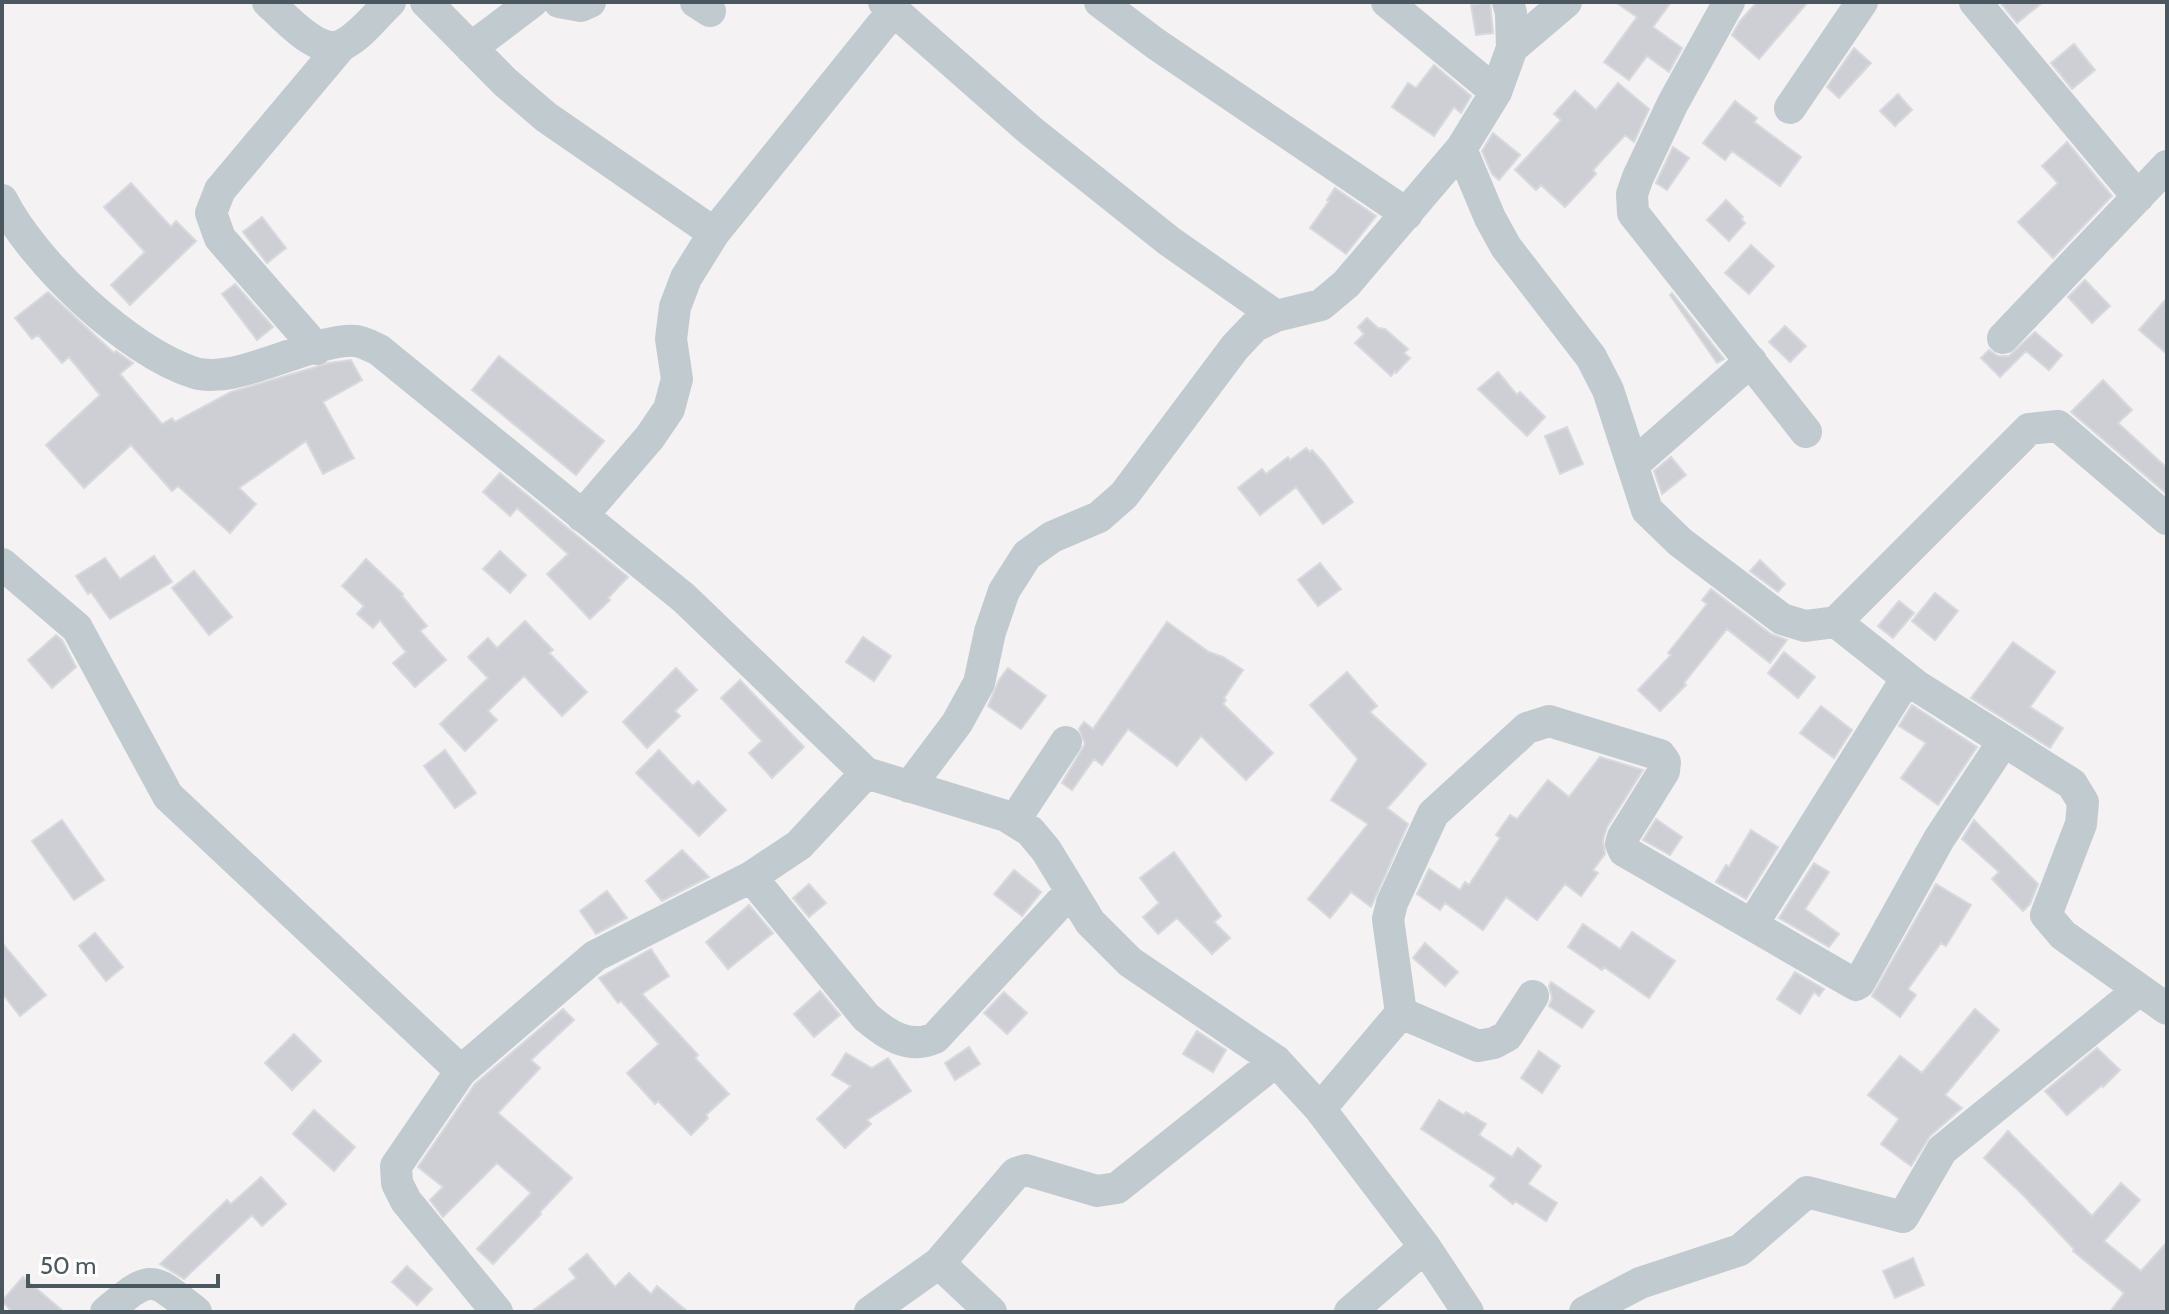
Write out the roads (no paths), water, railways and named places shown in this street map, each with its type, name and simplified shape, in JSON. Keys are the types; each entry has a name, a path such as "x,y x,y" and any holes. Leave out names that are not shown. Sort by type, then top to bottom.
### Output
{"street":[{"path":"268,2 307,37 325,47 341,46"},
{"path":"317,349 220,238 211,213 220,190 341,46 390,2"},
{"path":"426,2 505,82 546,117 714,233"},
{"path":"471,48 532,2"},
{"path":"559,2 581,6 590,2"},
{"path":"1100,2 1156,44 1407,214"},
{"path":"1387,2 1496,92"},
{"path":"909,787 957,723 979,683 990,632 1004,591 1027,555 1052,537 1099,517 1124,495 1235,347 1255,326 1276,316 1321,305 1346,284 1461,149 1496,92 1512,48 1508,2"},
{"path":"1512,48 1566,2"},
{"path":"1729,2 1673,103 1638,177 1632,194 1633,213 1806,432"},
{"path":"1790,108 1862,2"},
{"path":"1975,2 2138,197"},
{"path":"582,516 650,437 669,409 677,379 671,339 675,307 686,278 714,233 889,6 1042,141 1169,241 1276,316"},
{"path":"1461,149 1490,218 1506,247 1591,357 1608,390 1647,510 1680,542 1782,619 1805,626 1836,622 2029,429 2058,426 2167,519"},
{"path":"2003,338 2167,166"},
{"path":"6,218 96,312 158,357 198,374 229,374 336,343 357,341 379,350 684,598 866,773 1006,816 1030,831 1046,850 1090,922 1130,962 1276,1061 1320,1109 1425,1247 1468,1312"},
{"path":"1634,464 1751,361"},
{"path":"2,564 77,628 168,796 461,1071"},
{"path":"1836,622 1907,678 2072,784 2083,802 2081,824 2046,915 2063,935 2167,1009"},
{"path":"1752,925 1907,678"},
{"path":"1320,1109 1401,1013 1388,919 1392,903 1433,814 1527,728 1549,721 1660,755 1665,762 1664,771 1623,837 1621,844 1624,851 1850,983 1859,983 1939,839 2003,742"},
{"path":"1014,821 1066,742"},
{"path":"497,1312 414,1212 397,1183 396,1166 461,1071 595,956 751,877 799,845 866,773"},
{"path":"751,877 866,1017 885,1033 923,1044 935,1038 1071,891"},
{"path":"1585,1312 1640,1283 1740,1250 1807,1192 1903,1217 1942,1150 2139,990"},
{"path":"1401,1013 1478,1046 1507,1036 1533,996"},
{"path":"870,1312 939,1263 1016,1173 1026,1170 1097,1191 1117,1188 1276,1061"},
{"path":"1350,1312 1425,1247"},
{"path":"939,1263 991,1312"},
{"path":"106,1312 139,1284 151,1283 166,1288 196,1312"}]}
